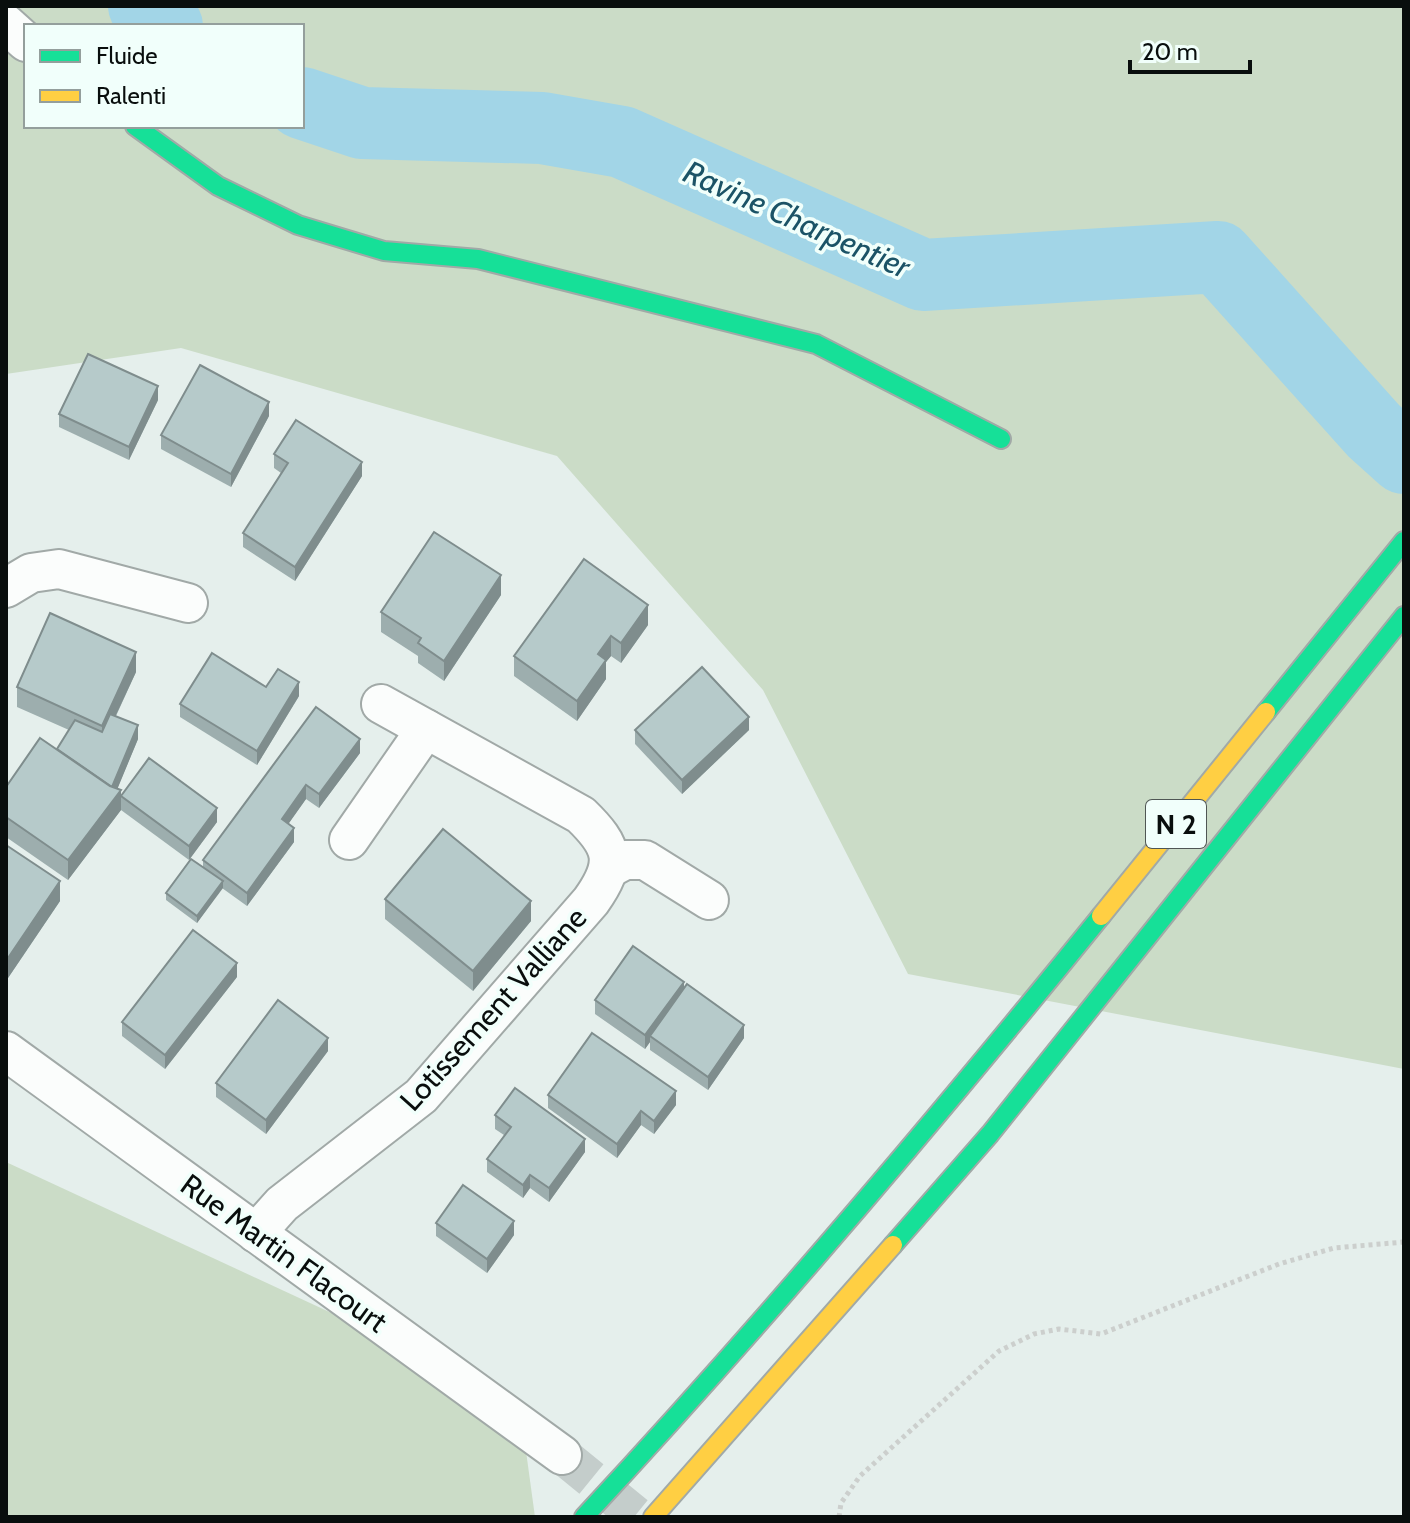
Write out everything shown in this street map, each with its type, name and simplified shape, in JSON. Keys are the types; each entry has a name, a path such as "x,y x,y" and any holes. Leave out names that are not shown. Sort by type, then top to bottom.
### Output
{"main road":[{"path":"138,128 218,186 298,225 384,251 478,259 816,344 1001,439"},
{"name":"N 2","path":"584,1517 680,1413 947,1106 1404,541"},
{"name":"N 2","path":"653,1517 990,1134 1404,616"}],"street":[{"path":"6,24 24,40"},
{"path":"6,588 31,573 59,569 188,603"},
{"path":"381,704 581,815 603,840 610,854 610,868 625,860 645,860 709,900"},
{"path":"349,840 426,729"},
{"name":"Lotissement Valliane","path":"256,1233 282,1204 421,1096 591,901 604,884 610,868"},
{"name":"Rue Martin Flacourt","path":"6,1051 562,1455"}],"path":[{"path":"839,1517 841,1503 860,1476 999,1351 1034,1334 1059,1329 1101,1334 1279,1264 1334,1248 1404,1242"}],"green space":[{"path":"6,6 1404,6 1404,1069 908,974 763,690 557,456 181,348 6,374"},
{"path":"6,1162 519,1400 535,1517 6,1517"}],"building":[{"path":"88,354 158,386 129,447 59,414"},
{"path":"200,365 269,402 231,474 161,435"},
{"path":"296,420 362,462 295,567 243,533 288,463 274,454"},
{"path":"434,532 501,575 444,661 418,643 421,638 381,612"},
{"path":"584,559 648,605 621,643 611,636 598,654 606,660 577,701 514,656"},
{"path":"50,613 136,652 102,726 17,687"},
{"path":"212,653 266,687 278,669 299,682 257,751 180,704"},
{"path":"702,667 749,717 682,780 635,730"},
{"path":"316,707 360,739 319,794 306,785 282,819 294,828 247,893 203,860"},
{"path":"110,714 138,725 112,787 57,749 75,720 102,732"},
{"path":"40,738 110,786 121,790 68,860 6,817 6,787"},
{"path":"149,758 217,808 189,846 121,796"},
{"path":"443,829 531,901 473,971 385,899"},
{"path":"6,845 60,881 8,958 6,956"},
{"path":"191,859 223,881 197,916 166,893"},
{"path":"193,930 237,963 165,1055 122,1022"},
{"path":"633,946 684,982 645,1035 595,1000"},
{"path":"687,984 744,1025 708,1077 650,1036"},
{"path":"278,1000 328,1038 266,1120 216,1083"},
{"path":"592,1033 676,1091 654,1121 641,1111 617,1144 548,1095"},
{"path":"515,1088 585,1139 549,1188 530,1175 523,1185 487,1159 511,1127 495,1115"},
{"path":"463,1185 514,1221 487,1259 436,1223"}],"waterway":[{"name":"Ravine Charpentier","path":"144,6 165,24"},
{"name":"Ravine Charpentier","path":"304,104 362,123 542,128 622,142 923,275 1218,257 1374,431 1404,458"}],"tunnel":[{"path":"562,1455 638,1517"}],"traffic: fast":[{"path":"138,128 218,186 298,225 384,251 478,259 816,344 1001,439"},
{"path":"1266,712 1404,541"},
{"path":"893,1245 990,1134 1404,616"},
{"path":"584,1517 848,1221 1101,916"}],"traffic: slow":[{"path":"1101,916 1266,712"},
{"path":"653,1517 893,1245"}]}
